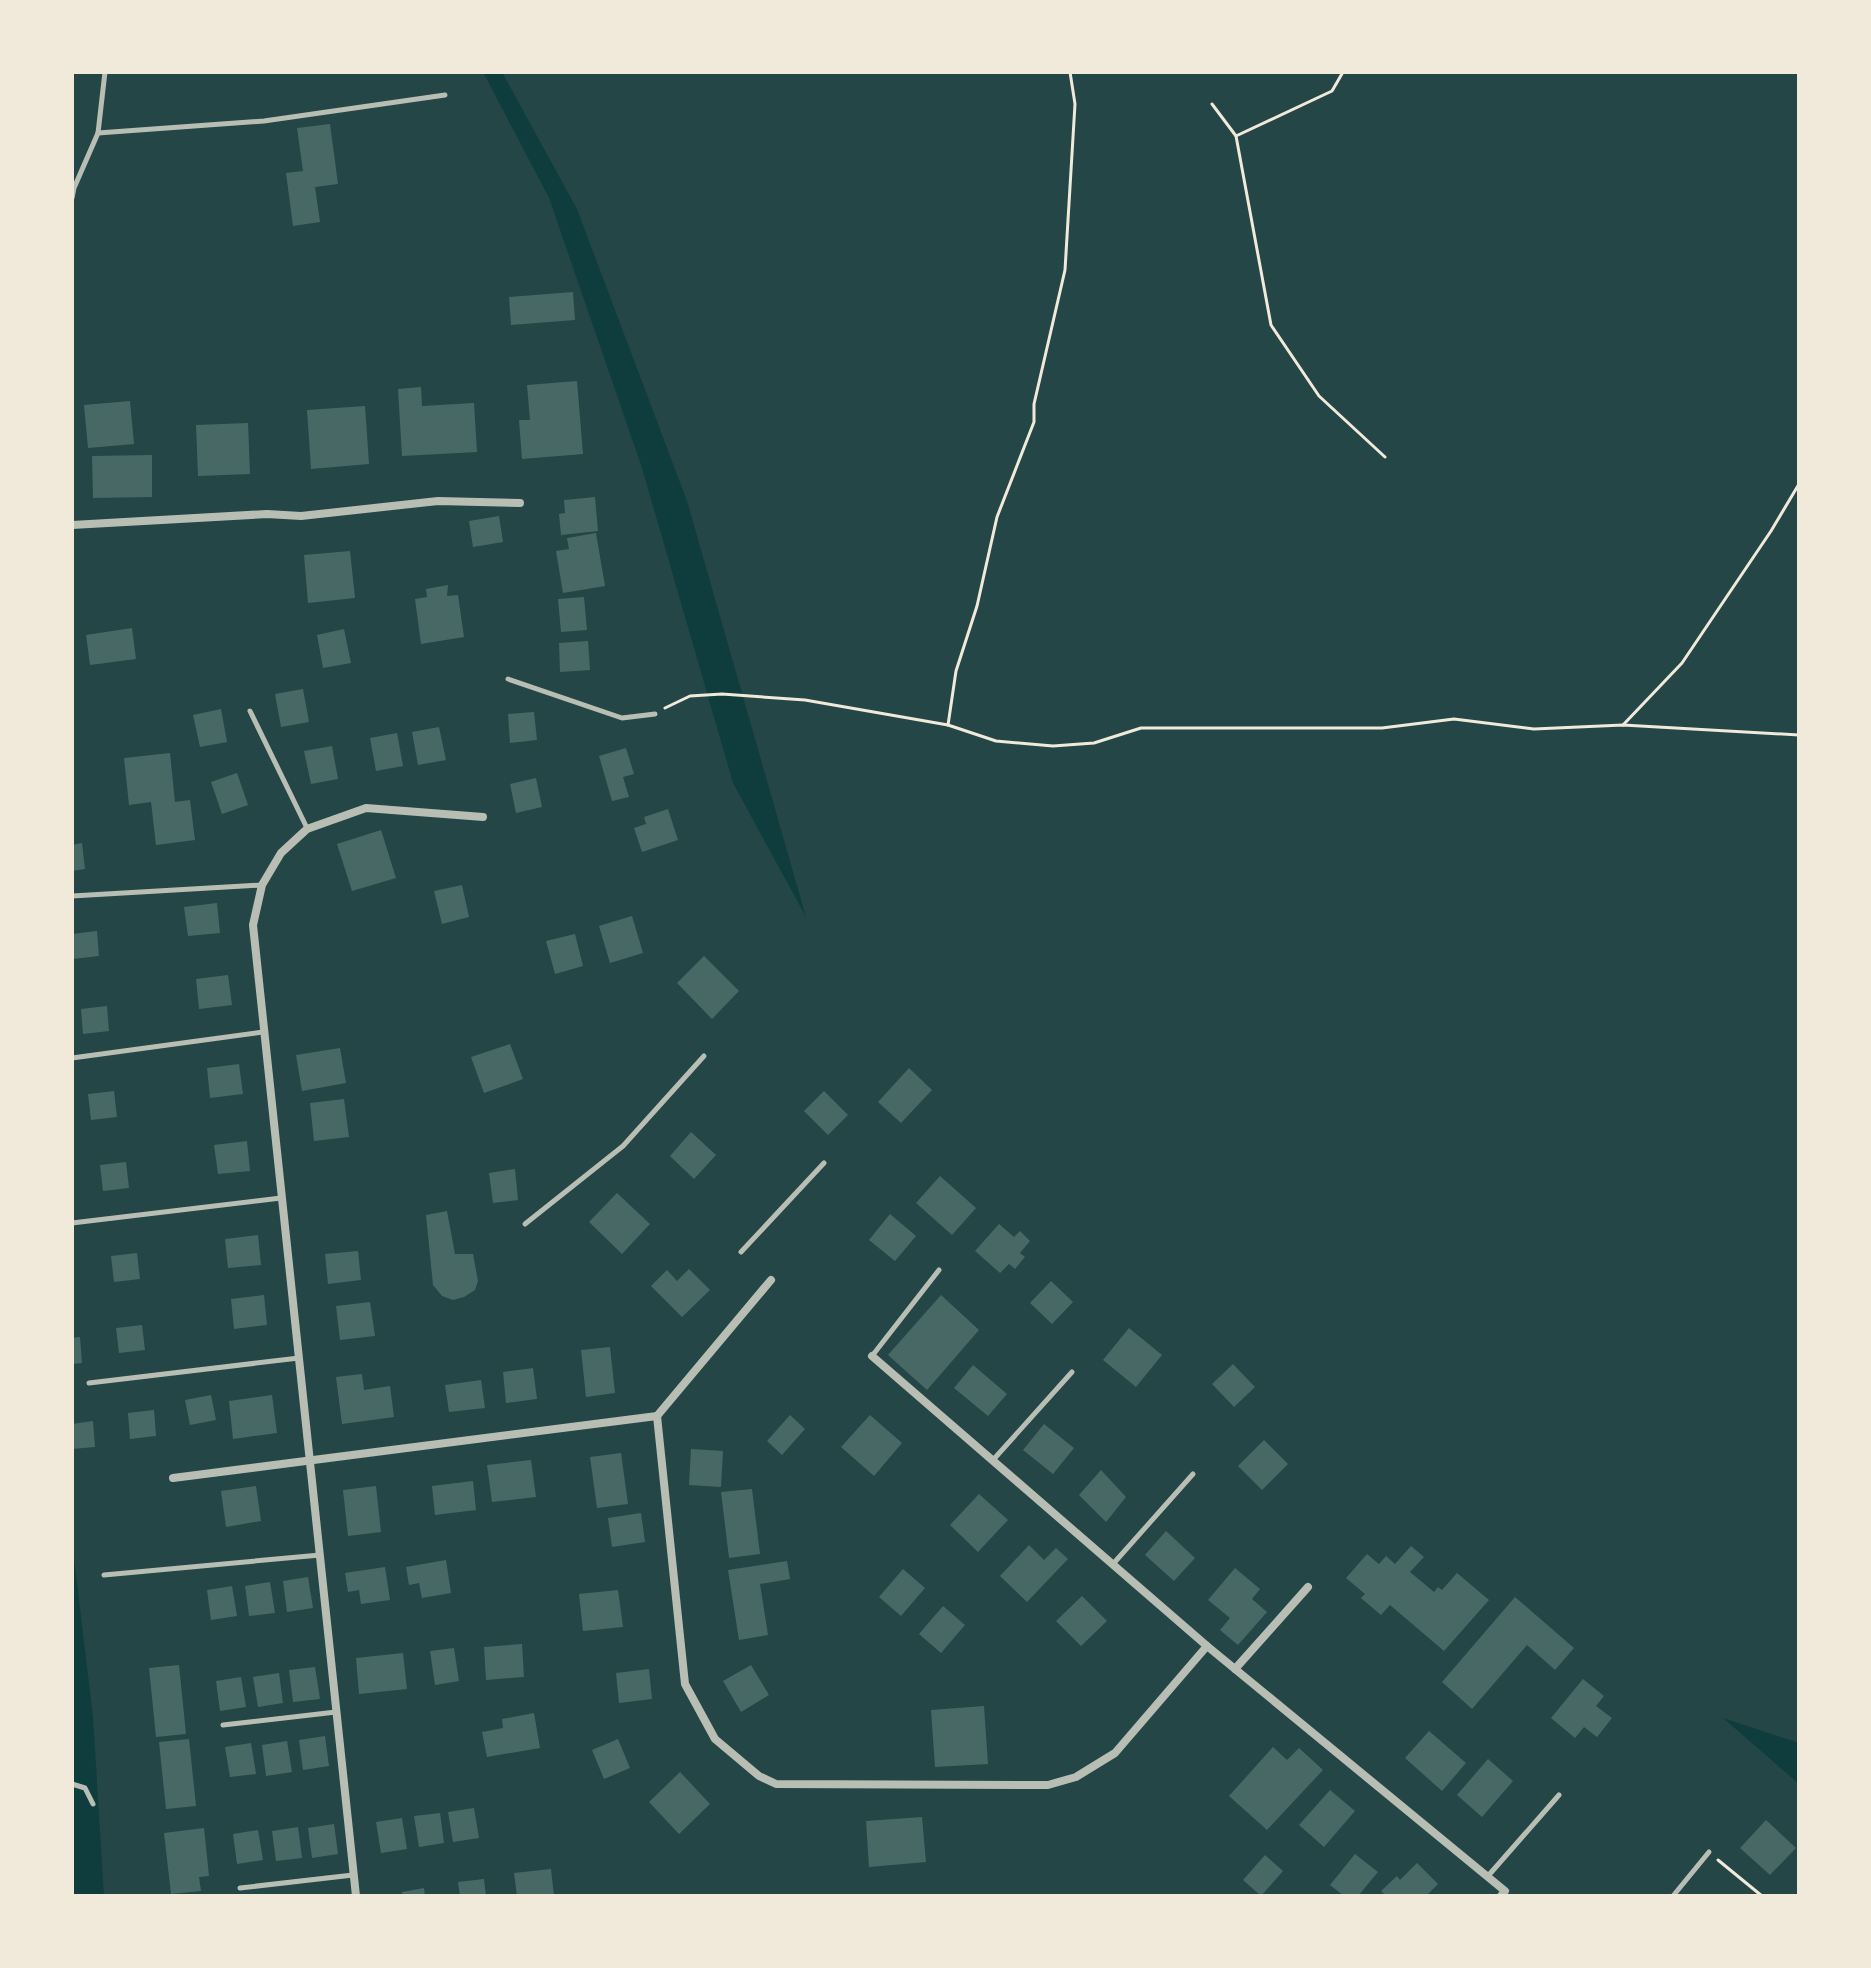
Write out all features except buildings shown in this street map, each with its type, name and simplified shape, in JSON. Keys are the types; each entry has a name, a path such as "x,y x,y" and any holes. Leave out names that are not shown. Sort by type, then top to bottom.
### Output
{"street":[{"path":"72,525 267,514 301,516 438,501 520,503"},
{"path":"356,1896 253,925 262,885 281,853 307,829 366,808 483,817"},
{"path":"173,1478 657,1416 771,1280"},
{"path":"872,1356 1207,1646 1507,1894"},
{"path":"657,1416 685,1684 715,1739 759,1776 776,1784 1048,1785 1076,1777 1115,1753 1207,1646"},
{"path":"1235,1669 1308,1587"}],"lane":[{"path":"72,198 98,133 105,72"},
{"path":"98,133 264,121 445,95"},
{"path":"508,679 622,718 655,714"},
{"path":"250,711 307,829"},
{"path":"72,896 262,885"},
{"path":"72,1058 264,1032"},
{"path":"525,1224 623,1146 704,1056"},
{"path":"741,1252 824,1163"},
{"path":"72,1223 282,1198"},
{"path":"872,1356 939,1270"},
{"path":"89,1383 300,1358"},
{"path":"992,1460 1072,1372"},
{"path":"1112,1564 1193,1474"},
{"path":"104,1575 321,1555"},
{"path":"223,1725 337,1712"},
{"path":"72,1784 85,1788 93,1804"},
{"path":"1488,1876 1559,1795"},
{"path":"1673,1896 1709,1852"},
{"path":"240,1888 354,1875"}],"path":[{"path":"948,725 956,671 977,606 997,517 1034,422 1034,404 1065,270 1075,104 1070,72"},
{"path":"1236,136 1332,91 1343,72"},
{"path":"1212,104 1236,136 1271,325 1319,396 1385,457"},
{"path":"1623,725 1682,663 1799,484"},
{"path":"655,714 690,696 722,694 805,700 948,725 996,741 1053,746 1094,743 1141,728 1382,728 1454,719 1534,729 1623,725 1799,735"},
{"path":"1709,1852 1762,1896"}],"shaded area":[{"path":"72,72 483,72 549,198 642,468 733,783 806,917 687,501 577,209 502,72 1799,72 1799,1743 1723,1718 1799,1784 1799,1896 104,1896 93,1717 72,1541"}]}
